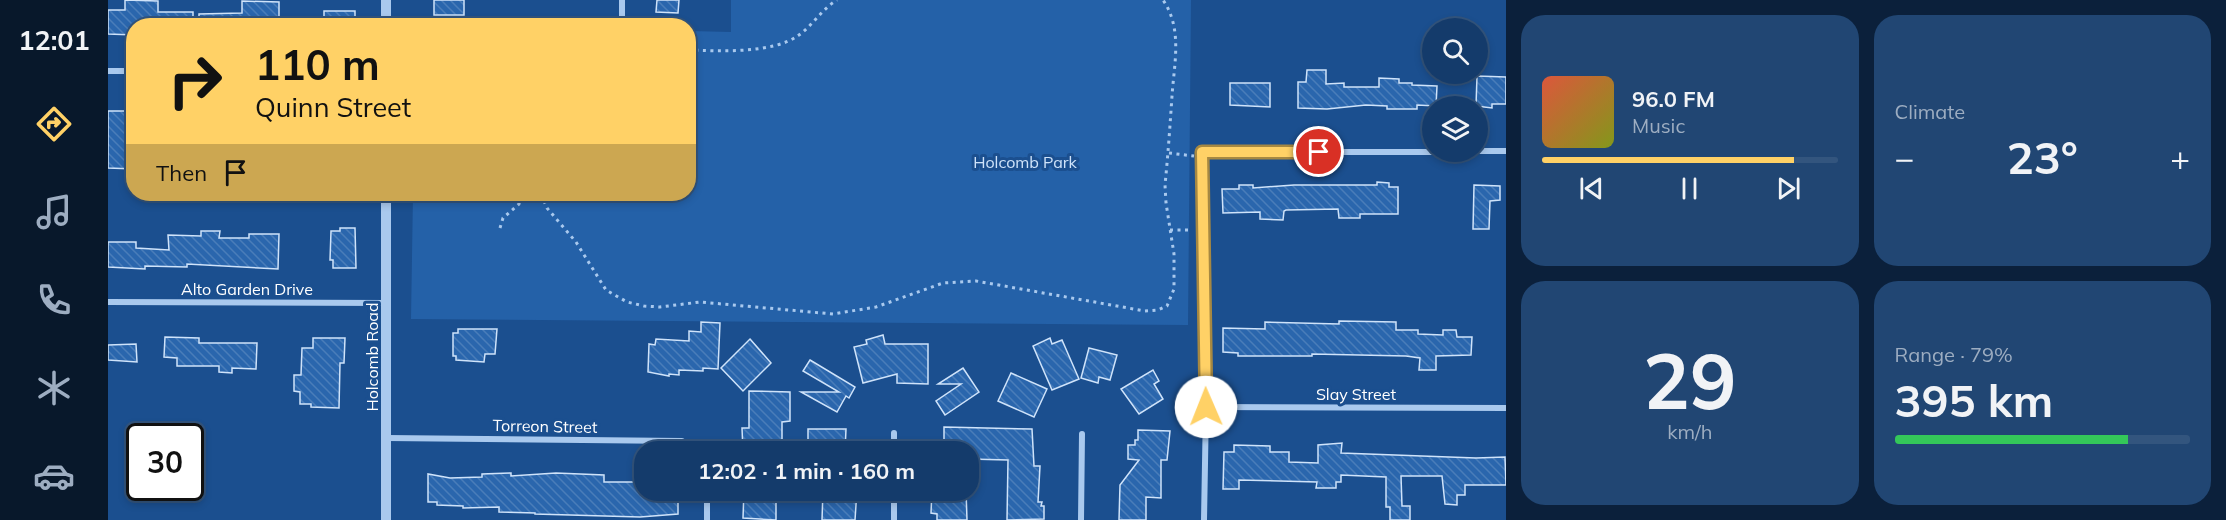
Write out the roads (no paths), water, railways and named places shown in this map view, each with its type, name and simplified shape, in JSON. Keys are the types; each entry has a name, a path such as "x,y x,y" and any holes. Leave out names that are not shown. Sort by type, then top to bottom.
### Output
{"street":[{"path":"386,0 386,18"},
{"path":"622,0 622,18"},
{"path":"108,71 126,71"},
{"path":"1204,520 1206,407 1202,154 1422,152"},
{"path":"1488,152 1506,152"},
{"name":"Holcomb Road","path":"386,201 386,520"},
{"name":"Alto Garden Drive","path":"108,302 387,303"},
{"name":"Slay Street","path":"1206,407 1506,408"},
{"path":"894,433 894,441"},
{"path":"1081,520 1082,434"},
{"name":"Torreon Street","path":"387,438 682,441"},
{"path":"707,501 707,520"},
{"path":"894,501 894,520"}],"park label":[{"name":"Holcomb Park","path":"1025,162"}]}
